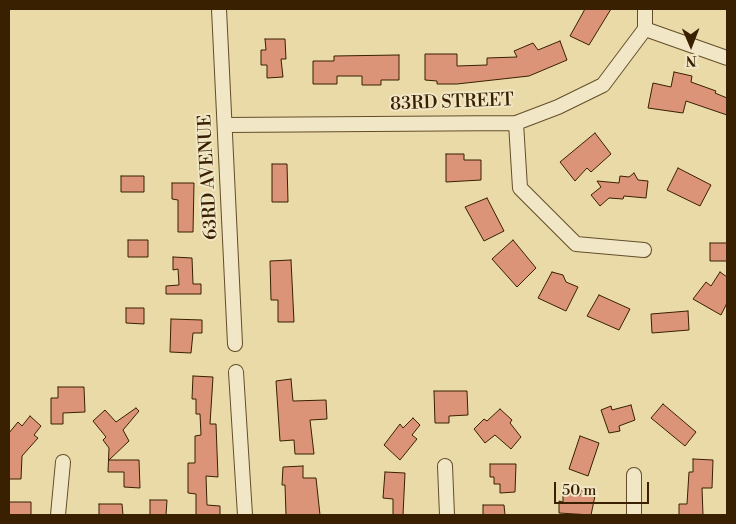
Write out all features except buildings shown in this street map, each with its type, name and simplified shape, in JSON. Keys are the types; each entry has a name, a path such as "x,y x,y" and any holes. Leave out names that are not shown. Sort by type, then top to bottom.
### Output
{"street":[{"name":"63RD AVENUE","path":"219,9 235,344"},
{"path":"645,9 645,29 727,58"},
{"name":"83RD STREET","path":"226,125 516,123 558,107 603,85 645,29"},
{"path":"516,123 520,188 576,244 644,250"},
{"path":"236,372 244,515"},
{"path":"58,515 63,462"},
{"path":"446,466 447,515"},
{"path":"634,475 634,515"}]}
